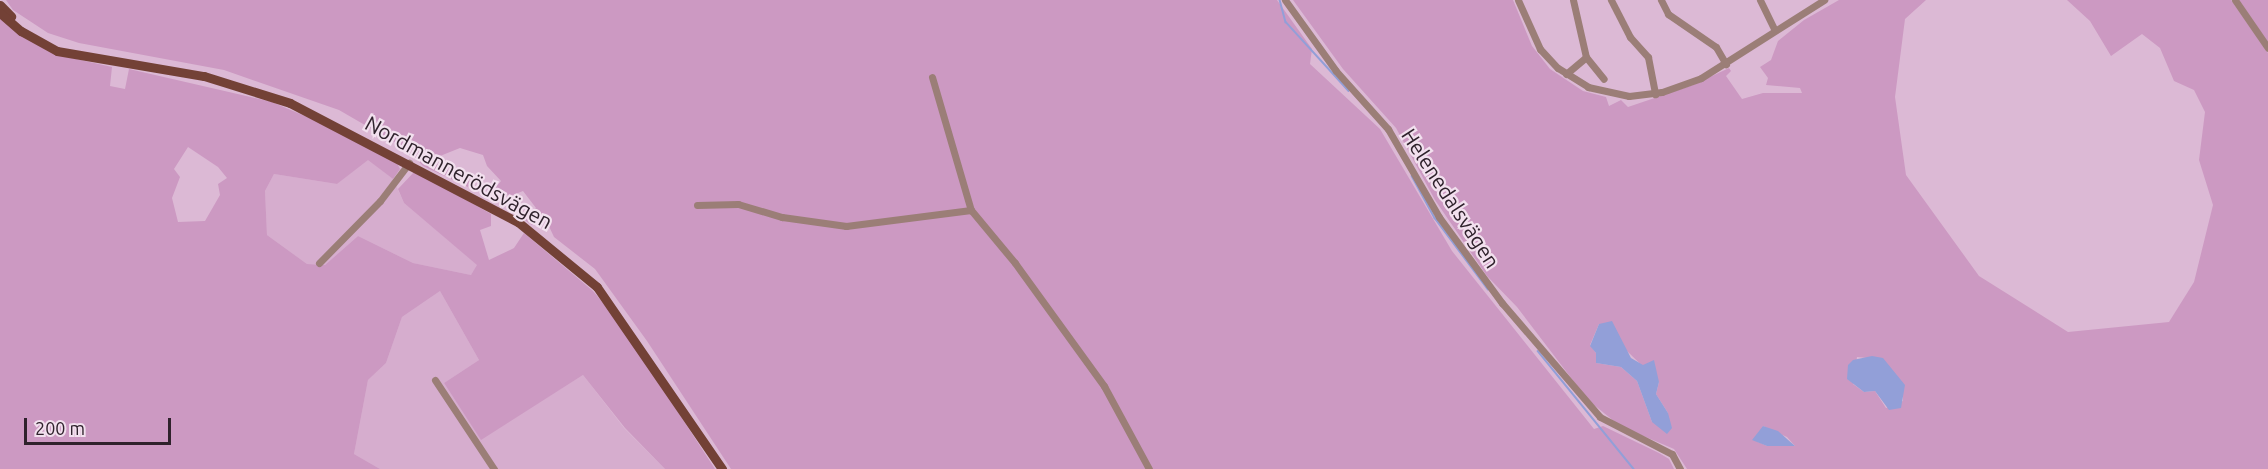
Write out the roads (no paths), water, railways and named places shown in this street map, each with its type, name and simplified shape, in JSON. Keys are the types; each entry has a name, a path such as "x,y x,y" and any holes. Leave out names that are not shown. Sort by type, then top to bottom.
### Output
{"main road":[{"name":"Nordmannerödsvägen","path":"0,4 48,40 113,61"},
{"name":"Nordmannerödsvägen","path":"0,13 21,31 57,51 204,76 290,103 409,163 518,222 576,266 623,320 722,469"}],"street":[{"name":"Helenedalsvägen","path":"1285,0 1336,71 1388,129 1439,217 1502,303 1599,417 1672,454 1680,469"},
{"path":"1518,0 1540,49 1566,75 1611,94 1655,94 1693,82 1726,64 1815,2 1824,0"},
{"path":"1573,0 1586,57 1604,79"},
{"path":"1612,0 1621,21 1641,50 1652,76 1655,94"},
{"path":"1661,0 1668,14 1708,42 1726,64"},
{"path":"1760,0 1774,29"},
{"path":"2235,0 2268,48"},
{"path":"1566,75 1586,57"},
{"path":"932,76 971,210 1015,263 1104,386 1149,469"},
{"path":"319,263 393,187 409,163"},
{"path":"697,206 738,204 782,217 846,226 971,210"},
{"path":"435,380 494,469"}],"water":[{"path":"1612,321 1631,358 1643,365 1654,360 1659,382 1656,394 1668,413 1672,428 1667,434 1652,422 1637,381 1621,367 1596,363 1596,353 1590,346 1599,324"},
{"path":"1872,356 1883,358 1905,385 1901,408 1889,410 1875,391 1864,392 1847,379 1848,365 1853,360"},
{"path":"1763,426 1778,431 1795,446 1767,446 1752,440"}],"waterway":[{"path":"1280,0 1286,22 1349,91"},
{"path":"1412,176 1435,218 1488,289"},
{"path":"1538,351 1634,469"}]}
